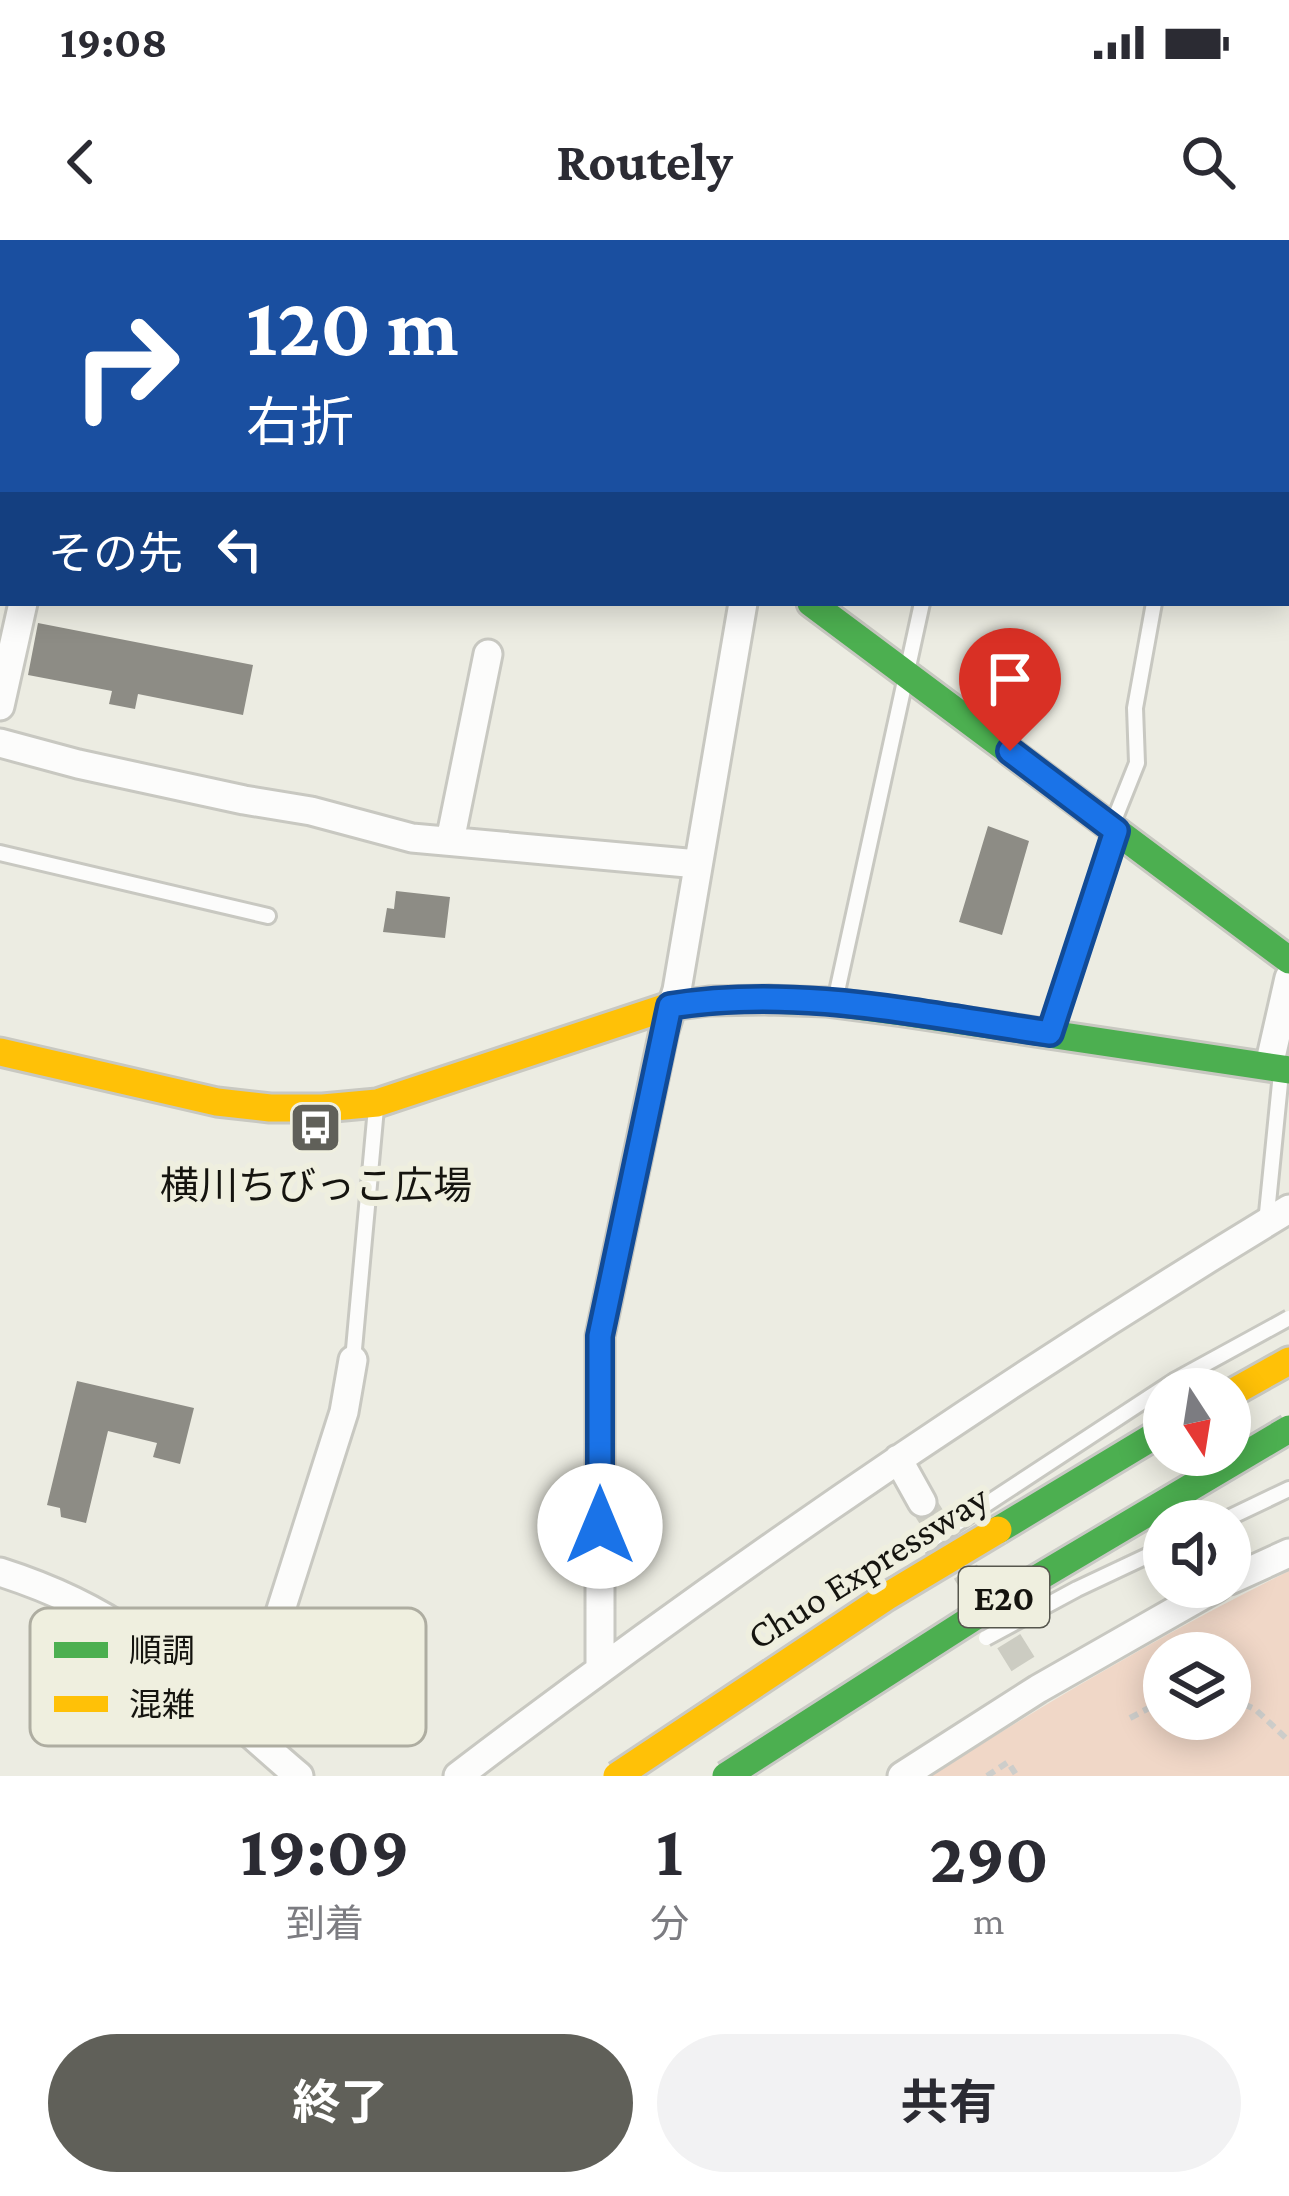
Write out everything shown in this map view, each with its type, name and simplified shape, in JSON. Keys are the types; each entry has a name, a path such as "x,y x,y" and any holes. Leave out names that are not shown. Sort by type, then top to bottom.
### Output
{"main road":[{"path":"816,606 1289,960"},
{"path":"0,1052 167,1093 262,1108 331,1110 377,1103 670,1006 758,999 836,1001 1280,1068"},
{"path":"1251,1382 1289,1361"},
{"name":"E20","path":"728,1776 1162,1500 1289,1430"},
{"name":"Chuo Expressway","path":"626,1770 886,1597 1143,1443"}],"street":[{"path":"0,706 22,606"},
{"path":"600,1667 600,1336 677,990 742,606"},
{"path":"449,841 488,654"},
{"path":"0,743 78,764 311,811 412,838 698,864"},
{"path":"1280,1068 1289,978"},
{"path":"458,1776 600,1667 898,1459 1115,1315 1277,1216"},
{"path":"282,1608 344,1412 352,1360"},
{"path":"898,1459 922,1502"},
{"path":"1251,1570 1289,1553"},
{"path":"0,1572 46,1586 85,1608"},
{"path":"902,1776 1038,1689 1180,1608"},
{"path":"1023,1664 1038,1689"},
{"path":"262,1746 299,1776"}],"lane":[{"path":"836,1001 921,606"},
{"path":"1050,1033 1137,763 1135,708 1153,606"},
{"path":"0,853 268,916"},
{"path":"1277,1216 1280,1068"},
{"path":"352,1360 377,1103"},
{"path":"915,1551 1174,1381 1289,1318"},
{"path":"1251,1507 1289,1489"},
{"path":"974,1644 1143,1558"},
{"path":"626,1770 840,1608"},
{"path":"728,1776 892,1688"}],"path":[{"path":"1251,1707 1289,1741"},
{"path":"1130,1718 1143,1711"},
{"path":"987,1776 1008,1762 1017,1776"}],"shaded area":[{"path":"1289,1571 1289,1776 930,1776 1143,1649 1143,1740 1251,1740 1251,1632 1174,1632 1218,1608 1251,1608 1251,1590"}],"building":[{"path":"38,623 253,665 243,715 138,694 135,709 109,704 112,691 28,675"},
{"path":"988,826 1029,841 1002,935 959,922"},
{"path":"396,891 450,897 445,938 383,932"},
{"path":"77,1381 194,1408 180,1464 153,1457 157,1443 108,1431 86,1523 61,1517 60,1508 47,1505"}],"tunnel":[{"path":"922,1502 1023,1664"}],"traffic: fast":[{"path":"815,606 1289,960"},
{"path":"769,1000 903,1012 1289,1070"},
{"path":"726,1776 1004,1598 1289,1429"},
{"path":"998,1530 1143,1443"}],"traffic: slow":[{"path":"0,1052 217,1102 323,1108 377,1103 670,1006 769,1000"},
{"path":"1251,1382 1289,1361"},
{"path":"617,1776 886,1597 998,1530"}],"place":[{"name":"横川ちびっこ広場","path":"316,1128"}],"route":[{"path":"600,1526 600,1336 670,1006 758,999 836,1001 1050,1033 1116,831 1010,751"}]}
